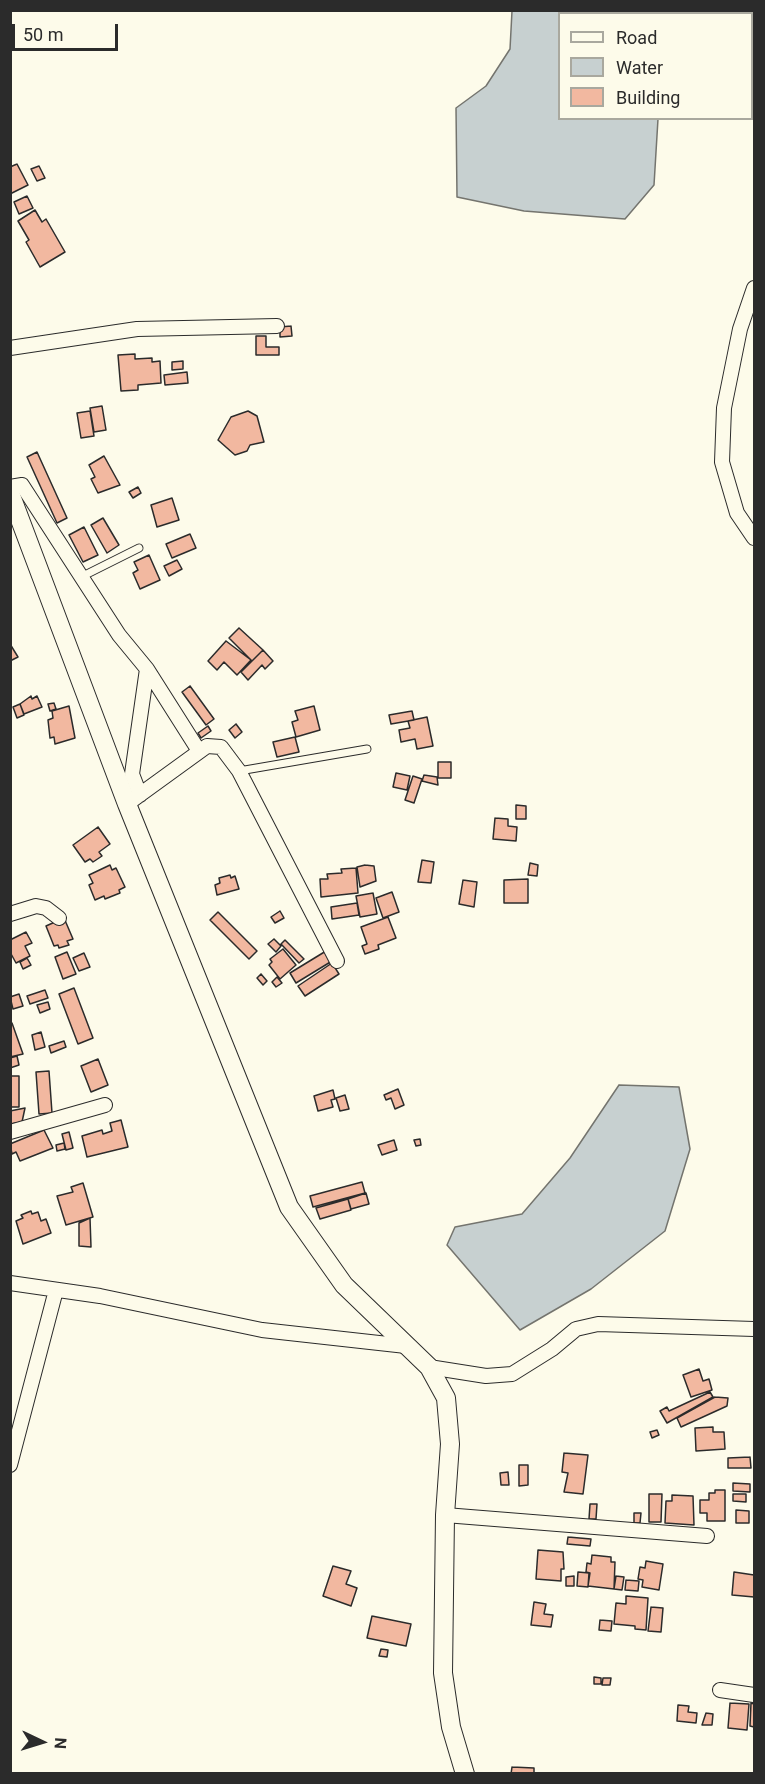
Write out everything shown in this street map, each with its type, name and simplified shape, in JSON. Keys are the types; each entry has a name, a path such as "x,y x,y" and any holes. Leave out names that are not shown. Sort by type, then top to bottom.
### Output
{"street":[{"path":"754,288 740,329 724,408 722,462 737,513 754,538"},
{"path":"10,348 138,329 277,326"},
{"path":"10,487 22,485 119,635 147,669 199,751"},
{"path":"10,493 134,800 289,1207 344,1285 429,1367 446,1398 450,1444 445,1515 443,1673 451,1726 465,1773"},
{"path":"134,800 132,774 147,669"},
{"path":"134,800 207,746 221,747 239,771 337,961"},
{"path":"10,914 36,906 46,908 59,918"},
{"path":"10,1132 105,1105"},
{"path":"10,1283 100,1296 262,1330 406,1346"},
{"path":"10,1465 56,1290"},
{"path":"429,1367 486,1376 512,1374 552,1349 576,1329 598,1324 754,1329"},
{"path":"445,1515 707,1536"},
{"path":"720,1690 754,1695"}],"lane":[{"path":"81,577 138,548"},
{"path":"239,771 367,749"}],"water":[{"path":"512,11 664,11 558,12 558,120 658,120 654,185 625,219 524,211 457,197 456,108 486,86 510,49"},
{"path":"619,1085 679,1087 690,1149 665,1231 591,1289 520,1330 447,1245 455,1227 522,1214 570,1158"}],"building":[{"path":"17,164 28,185 10,194 10,167"},
{"path":"39,166 45,178 37,181 31,169"},
{"path":"27,196 33,208 19,214 14,202"},
{"path":"35,210 42,222 46,219 65,252 40,267 26,242 29,240 18,221"},
{"path":"291,326 292,336 280,337 280,327"},
{"path":"256,336 266,336 266,347 279,347 279,355 256,355"},
{"path":"135,354 135,359 152,358 152,362 160,361 161,383 138,385 138,390 121,391 118,355"},
{"path":"183,361 183,369 172,370 172,362"},
{"path":"187,372 188,383 165,385 164,375"},
{"path":"102,406 106,430 94,432 90,408"},
{"path":"90,411 94,436 81,438 77,413"},
{"path":"248,411 257,416 264,442 250,445 247,451 235,455 218,440 231,417"},
{"path":"37,452 67,518 57,523 27,457"},
{"path":"104,456 120,485 98,493 91,479 95,477 89,465"},
{"path":"138,487 141,493 133,498 129,492"},
{"path":"172,498 179,520 157,527 151,505"},
{"path":"103,518 119,545 107,553 91,525"},
{"path":"84,527 98,555 83,562 69,535"},
{"path":"190,534 196,548 172,558 166,544"},
{"path":"149,555 160,580 140,589 133,573 138,570 134,562"},
{"path":"177,560 182,569 169,576 164,566"},
{"path":"239,628 263,650 252,661 229,638"},
{"path":"226,641 251,660 237,675 224,662 217,670 208,661"},
{"path":"10,644 18,657 10,661"},
{"path":"263,650 273,661 265,669 262,665 248,680 241,672"},
{"path":"190,686 214,719 206,725 182,692"},
{"path":"31,696 32,699 37,696 42,707 24,714 20,704"},
{"path":"54,703 56,709 50,711 48,704"},
{"path":"20,704 24,715 17,718 13,707"},
{"path":"69,706 75,738 55,744 54,737 50,738 48,720 53,718 52,711"},
{"path":"314,706 320,730 296,737 292,722 298,720 295,711"},
{"path":"412,711 414,720 391,724 389,715"},
{"path":"427,717 433,746 417,749 415,739 401,742 399,730 410,728 408,721"},
{"path":"236,724 242,732 235,738 229,730"},
{"path":"208,726 211,731 201,738 198,733"},
{"path":"295,737 299,752 277,757 273,742"},
{"path":"438,762 451,762 451,778 438,778"},
{"path":"396,773 410,776 407,790 393,787"},
{"path":"424,775 437,777 438,785 422,781"},
{"path":"413,776 422,779 414,803 405,800"},
{"path":"516,805 526,806 526,819 516,819"},
{"path":"495,818 508,819 508,826 517,827 516,841 493,839"},
{"path":"98,827 110,844 99,852 102,856 93,862 90,859 85,862 73,845"},
{"path":"422,860 434,862 431,883 418,882"},
{"path":"530,863 538,865 537,876 528,875"},
{"path":"110,865 112,870 116,868 125,887 119,890 120,893 95,900 89,885 93,883 89,875"},
{"path":"374,866 376,881 360,887 357,867"},
{"path":"356,868 358,893 321,897 320,879 328,879 327,874 342,873 341,869"},
{"path":"230,875 231,878 235,876 239,889 217,895 215,885 220,883 219,878"},
{"path":"528,879 528,903 504,903 504,880"},
{"path":"463,880 477,882 474,907 459,904"},
{"path":"392,892 399,912 383,918 376,898"},
{"path":"373,893 377,914 360,917 356,896"},
{"path":"357,903 359,915 332,919 331,907"},
{"path":"280,911 284,918 275,923 271,917"},
{"path":"218,912 257,951 249,959 210,920"},
{"path":"388,917 396,938 378,945 379,949 365,954 362,946 367,944 361,927"},
{"path":"64,918 73,939 67,941 69,945 59,948 58,945 54,946 46,926"},
{"path":"26,932 32,943 25,946 30,956 16,963 10,952 10,940"},
{"path":"274,939 281,946 276,952 268,944"},
{"path":"285,940 304,959 299,963 281,944"},
{"path":"283,949 296,965 280,979 269,965 272,962 270,959"},
{"path":"326,951 332,961 296,983 290,973"},
{"path":"67,952 76,974 63,979 55,957"},
{"path":"84,953 90,967 79,971 73,958"},
{"path":"27,958 31,965 23,969 20,962"},
{"path":"332,963 339,974 305,996 298,986"},
{"path":"261,974 267,981 263,985 257,978"},
{"path":"277,977 282,983 276,987 272,982"},
{"path":"74,988 93,1038 78,1044 59,994"},
{"path":"45,990 48,998 30,1004 27,996"},
{"path":"19,994 23,1006 13,1009 10,997"},
{"path":"48,1002 50,1009 40,1013 37,1005"},
{"path":"12,1023 23,1054 10,1057 10,1024"},
{"path":"41,1032 45,1047 35,1050 32,1035"},
{"path":"64,1041 66,1047 51,1053 49,1046"},
{"path":"17,1056 19,1065 10,1068 10,1058"},
{"path":"98,1059 108,1085 91,1092 81,1066"},
{"path":"49,1071 52,1113 39,1114 36,1072"},
{"path":"10,1076 19,1076 19,1107 10,1107"},
{"path":"398,1089 404,1105 395,1109 391,1098 386,1100 384,1095"},
{"path":"333,1090 335,1099 331,1100 333,1107 318,1111 314,1096"},
{"path":"345,1095 349,1109 340,1111 336,1098"},
{"path":"25,1108 22,1122 10,1124 10,1111"},
{"path":"121,1120 128,1147 87,1157 82,1136 102,1130 103,1134 112,1131 110,1123"},
{"path":"44,1130 53,1148 20,1161 16,1152 12,1154 10,1144"},
{"path":"69,1132 73,1148 66,1150 62,1134"},
{"path":"420,1139 421,1145 416,1146 414,1140"},
{"path":"394,1140 397,1150 382,1155 378,1145"},
{"path":"64,1143 65,1149 57,1151 56,1145"},
{"path":"362,1182 365,1193 313,1207 310,1196"},
{"path":"83,1183 93,1217 66,1225 57,1196 73,1192 71,1187"},
{"path":"366,1193 369,1204 351,1209 348,1199"},
{"path":"348,1199 351,1210 320,1219 316,1208"},
{"path":"31,1211 32,1214 38,1212 41,1221 46,1219 51,1233 23,1244 16,1221 23,1218 21,1215"},
{"path":"90,1218 91,1247 79,1246 79,1223"},
{"path":"699,1369 703,1381 709,1379 712,1390 691,1397 683,1375"},
{"path":"710,1392 713,1397 667,1423 660,1411 667,1407 669,1411"},
{"path":"715,1397 728,1398 727,1406 681,1427 677,1418"},
{"path":"713,1427 713,1432 724,1432 725,1449 696,1451 695,1428"},
{"path":"657,1430 659,1435 652,1438 650,1432"},
{"path":"564,1453 588,1455 583,1494 564,1492 568,1473 562,1472"},
{"path":"750,1457 751,1468 728,1468 728,1458"},
{"path":"519,1465 528,1465 528,1485 519,1486"},
{"path":"508,1472 509,1485 501,1485 500,1473"},
{"path":"733,1483 750,1484 750,1492 733,1491"},
{"path":"715,1490 725,1490 725,1521 707,1521 707,1513 700,1513 700,1500 709,1500 709,1493 715,1493"},
{"path":"649,1494 662,1494 661,1522 649,1522"},
{"path":"733,1494 746,1494 746,1502 733,1501"},
{"path":"672,1495 693,1496 694,1525 665,1523 666,1501 672,1501"},
{"path":"590,1504 597,1504 596,1519 589,1519"},
{"path":"736,1510 749,1511 749,1523 736,1523"},
{"path":"634,1513 641,1513 640,1523 634,1523"},
{"path":"568,1537 591,1539 590,1546 567,1544"},
{"path":"538,1550 563,1552 564,1569 561,1569 561,1581 536,1579"},
{"path":"592,1555 611,1557 611,1562 615,1562 614,1589 588,1586 590,1573 586,1572 587,1563 591,1564"},
{"path":"646,1561 663,1564 659,1590 642,1587 643,1580 638,1579 640,1567 645,1568"},
{"path":"333,1566 351,1571 346,1584 357,1588 351,1606 323,1596"},
{"path":"578,1572 589,1573 588,1587 577,1586"},
{"path":"734,1572 754,1575 754,1597 732,1595"},
{"path":"574,1576 574,1586 566,1586 566,1577"},
{"path":"616,1576 624,1577 622,1590 614,1589"},
{"path":"626,1580 639,1581 638,1591 625,1590"},
{"path":"626,1596 648,1598 646,1630 635,1629 635,1626 614,1624 616,1603 626,1604"},
{"path":"534,1602 546,1604 544,1614 553,1615 551,1627 531,1625"},
{"path":"651,1607 663,1608 661,1632 648,1631"},
{"path":"372,1616 411,1624 406,1646 367,1638"},
{"path":"600,1620 612,1621 611,1631 599,1630"},
{"path":"381,1649 388,1650 387,1657 379,1656"},
{"path":"594,1677 601,1678 601,1684 594,1684"},
{"path":"603,1678 611,1678 610,1685 602,1685"},
{"path":"730,1703 749,1704 747,1730 728,1728"},
{"path":"751,1703 754,1704 754,1727 750,1726"},
{"path":"678,1705 689,1706 688,1712 697,1713 696,1723 677,1721"},
{"path":"706,1713 713,1714 712,1725 702,1725"},
{"path":"512,1767 534,1768 534,1774 511,1774"}]}
